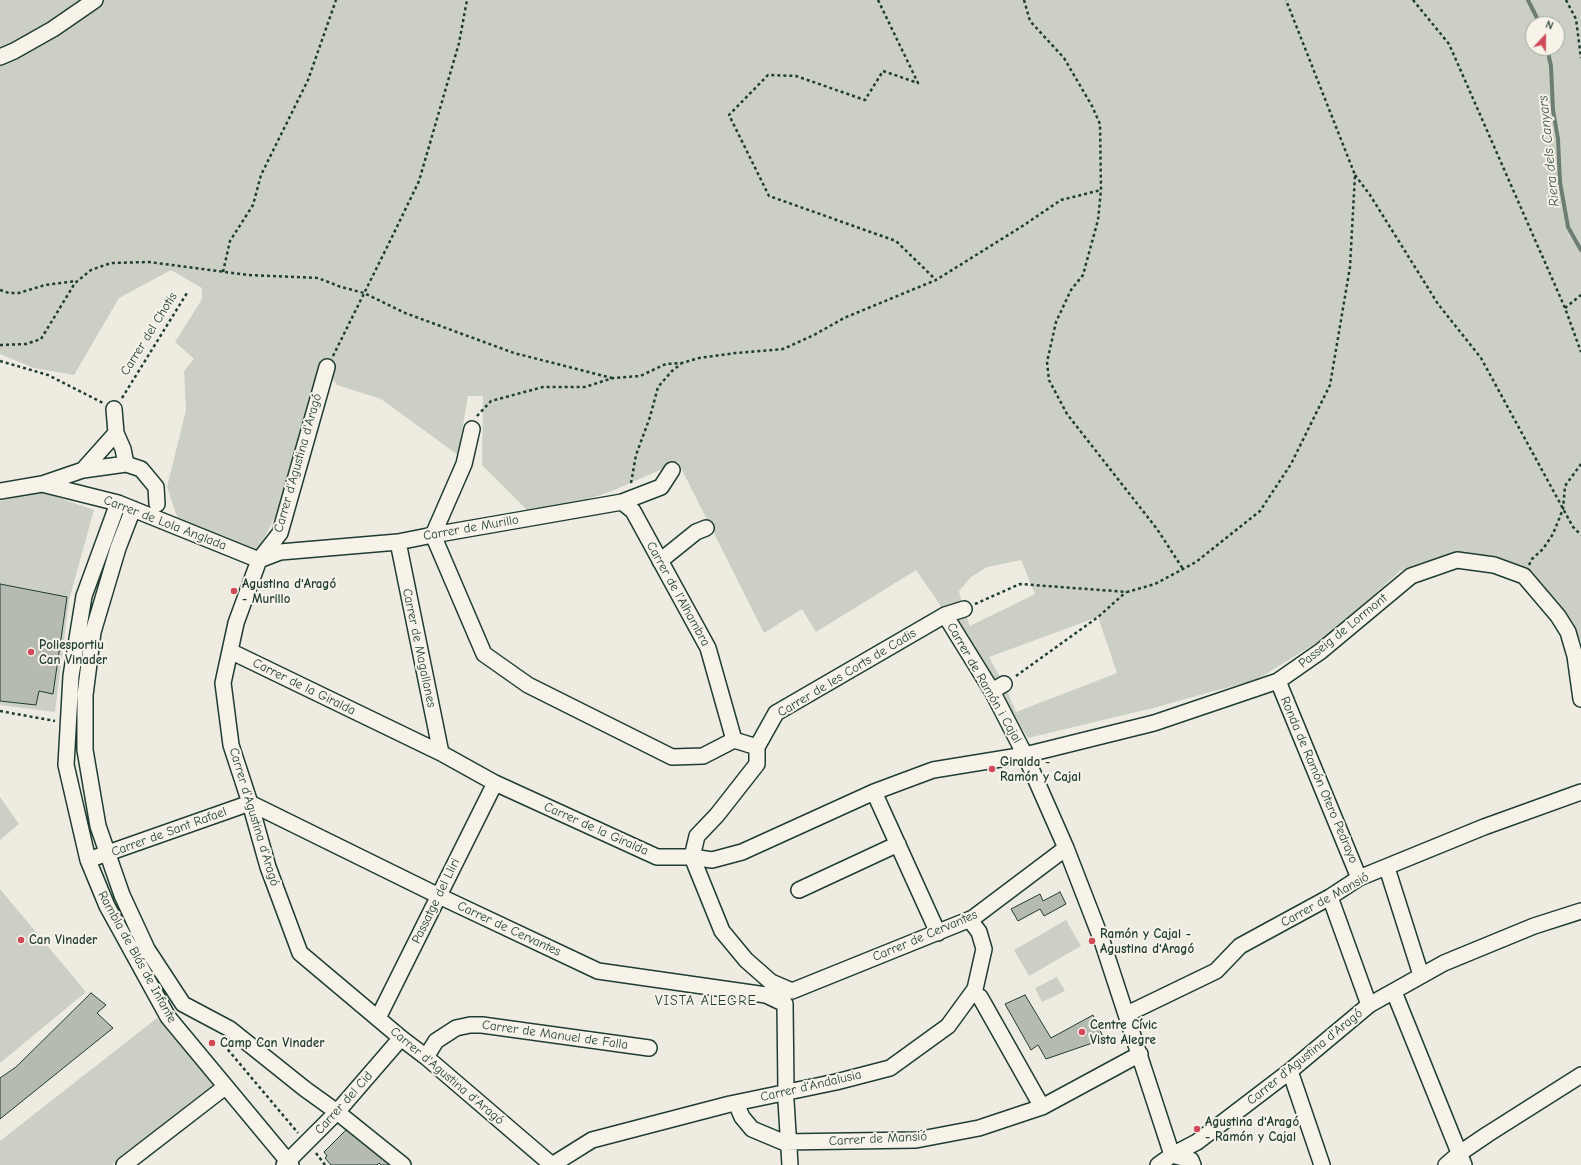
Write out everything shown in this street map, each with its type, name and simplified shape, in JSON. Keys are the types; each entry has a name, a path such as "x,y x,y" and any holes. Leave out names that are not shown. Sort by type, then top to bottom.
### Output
{"street":[{"path":"0,57 14,51 53,29 95,0"},
{"name":"Carrer d'Agustina d'Aragó","path":"327,367 319,389 280,533 259,560 236,623 223,683 231,745 250,803 268,867 300,954 426,1057 552,1165"},
{"path":"114,409 116,433 124,448 126,464"},
{"path":"472,429 464,464 433,535 484,654 528,686 672,757 703,756 734,740 756,747"},
{"path":"83,470 116,433"},
{"path":"42,484 83,470 126,464 141,469 156,487 157,504"},
{"name":"Carrer de Murillo","path":"259,560 280,552 398,542 624,501 661,488 672,470"},
{"name":"Carrer de Lola Anglada","path":"0,491 42,484 118,503 259,560"},
{"name":"Carrer de l'Alhambra","path":"624,501 632,511 708,648 734,740"},
{"name":"Rambla de Blás de Infante","path":"118,503 84,596 71,676 66,765 88,860 107,906 168,1017 288,1164"},
{"path":"133,509 118,548 92,632 85,695 85,750 98,826 122,895 147,949 183,1004 230,1029 403,1165"},
{"path":"660,561 696,532 706,528"},
{"name":"Carrer de Magallanes","path":"398,542 441,753"},
{"name":"Passeig de Lormont","path":"1025,755 1154,723 1278,681 1321,651 1411,576 1457,560 1494,565 1524,576 1558,616 1568,632 1575,656 1581,699"},
{"name":"Carrer de les Corts de Cadis","path":"692,857 697,836 717,815 757,764 756,747 776,713 945,615 964,609"},
{"name":"Carrer de Ramón i Cajal","path":"945,615 998,688 1025,755 1066,848 1102,941 1172,1155"},
{"name":"Carrer de la Giralda","path":"230,651 441,753 494,783 657,857 692,857 712,860 742,852 874,792 933,770 1025,755"},
{"name":"Ronda de Ramón Otero Pedrayo","path":"1278,681 1360,878"},
{"name":"Passatge del Lliri","path":"378,1018 494,783"},
{"path":"874,792 938,932"},
{"name":"Carrer de Mansió","path":"1127,1014 1216,972 1240,946 1330,898 1360,878 1484,827 1581,792"},
{"name":"Carrer de Sant Rafael","path":"88,860 250,803"},
{"name":"Carrer de Cervantes","path":"250,803 439,896 598,970 766,996 785,1004 786,1097"},
{"path":"799,890 898,844"},
{"name":"Carrer de Cervantes","path":"692,857 722,931 746,960 771,982 792,990 970,920 1066,848"},
{"path":"1387,868 1421,975"},
{"path":"1330,898 1369,1005"},
{"name":"Carrer d'Agustina d'Aragó","path":"1158,1165 1172,1155 1197,1142 1290,1070 1369,1005 1444,963 1534,926 1581,912"},
{"name":"Carrer d'Andalusia","path":"552,1165 592,1140 736,1103 786,1097 890,1068 948,1026 975,989 984,949 979,932 970,920"},
{"path":"1394,992 1462,1159"},
{"path":"980,997 1042,1107"},
{"name":"Carrer de Manuel de Falla","path":"426,1057 436,1041 456,1028 470,1025 482,1025 649,1048"},
{"name":"Carrer del Cid","path":"288,1164 401,1038"},
{"name":"Carrer de Mansió","path":"736,1103 742,1117 752,1129 783,1142 916,1140 979,1128 1042,1107 1140,1054"},
{"path":"1290,1070 1322,1165"},
{"path":"1446,1165 1462,1159 1533,1104 1581,1075"},
{"path":"125,1165 226,1087"},
{"path":"786,1097 790,1165"},
{"path":"1172,1155 1191,1160 1193,1165"}],"path":[{"path":"223,272 230,241 253,205 261,174 308,80 336,0"},
{"path":"327,367 419,181 459,43 467,0"},
{"path":"878,0 918,83 883,71 865,100 796,76 768,75 729,115 769,196 896,241 936,280"},
{"path":"1024,0 1030,21 1064,58 1092,106 1100,124 1101,190 1098,220 1083,275 1072,290 1056,322 1046,362 1049,380 1067,414 1157,529 1183,569"},
{"path":"1286,0 1355,175 1370,195 1438,304 1481,358 1563,509 1574,527 1581,535"},
{"path":"1412,0 1449,44 1566,308 1581,352"},
{"path":"1566,0 1576,19 1581,58"},
{"path":"964,609 1020,584 1127,592 1155,584 1196,562 1260,511 1291,464 1330,385 1350,267 1355,175"},
{"path":"624,501 636,454 650,417 658,387 672,371 682,364 698,358 783,349 814,335 844,318 936,280 1061,200 1101,190"},
{"path":"0,344 26,344 40,340 75,283 91,270 111,263 149,262 272,277 318,278 341,288 364,293 405,313 514,353 613,378"},
{"path":"0,290 19,293 45,285 78,281"},
{"name":"Carrer del Chotis","path":"128,387 187,292"},
{"path":"1566,308 1581,295"},
{"path":"0,361 48,375 114,409"},
{"path":"472,429 478,414 491,401 543,387 585,387 613,378 640,376 666,364 682,364"},
{"path":"1524,576 1532,559 1543,550 1553,534 1563,509 1566,486 1581,464"},
{"path":"998,688 1098,617 1127,592"},
{"path":"0,711 56,721"},
{"path":"318,1156 325,1165"}],"shaded area":[{"path":"0,0 1581,0 1581,641 1550,594 1525,569 1459,552 1400,571 1332,633 1258,679 1153,708 1028,738 976,657 916,570 816,632 802,609 764,633 678,462 612,491 577,503 528,511 482,465 483,396 468,396 458,455 381,399 337,385 320,360 281,506 257,551 181,529 167,487 186,410 184,371 194,359 175,342 202,299 202,288 171,270 119,298 74,375 34,368 0,354","holes":["1021,560 1035,594 970,626 963,609 959,591 971,577 987,567","1098,617 1117,673 1016,712 1004,684 989,657"]},
{"name":"Poliesportiu Can Vinader","path":"42,492 94,510 69,600 55,712 0,705 0,501"},
{"path":"0,797 19,824 0,840"},
{"name":"Can Vinader","path":"0,889 86,992 0,1063"},
{"path":"1066,920 1081,946 1029,976 1014,950"},
{"path":"1057,977 1065,991 1042,1002 1035,988"},
{"path":"157,1018 213,1085 112,1165 0,1165 0,1141"}],"building":[{"path":"0,584 67,597 53,694 39,691 36,705 0,701"},
{"path":"1060,892 1066,904 1044,916 1040,909 1018,921 1011,909 1040,894 1043,901"},
{"path":"91,993 106,1005 97,1013 113,1028 0,1119 0,1078 16,1067"},
{"name":"Centre Cívic Vista Alegre","path":"1025,995 1051,1038 1093,1015 1104,1039 1046,1059 1038,1045 1031,1050 1005,1004"},
{"path":"348,1128 393,1165 381,1165 379,1163 377,1165 331,1165 325,1158 327,1156 324,1152"}],"waterway":[{"name":"Riera dels Canyars","path":"1528,0 1536,16"},
{"name":"Riera dels Canyars","path":"1549,56 1551,66 1553,110 1558,139 1560,182 1568,227 1581,250"}],"place":[{"name":"Agustina d'Aragó - Murillo","path":"234,591"},
{"name":"Poliesportiu Can Vinader","path":"31,652"},
{"name":"Giralda - Ramón y Cajal","path":"992,769"},
{"name":"Can Vinader","path":"21,940"},
{"name":"Ramón y Cajal - Agustina d'Aragó","path":"1092,941"},
{"name":"Centre Cívic Vista Alegre","path":"1082,1032"},
{"name":"Camp Can Vinader","path":"212,1043"},
{"name":"Agustina d'Aragó - Ramón y Cajal","path":"1197,1129"}],"district":[{"name":"VISTA ALEGRE","path":"706,1001"}]}
